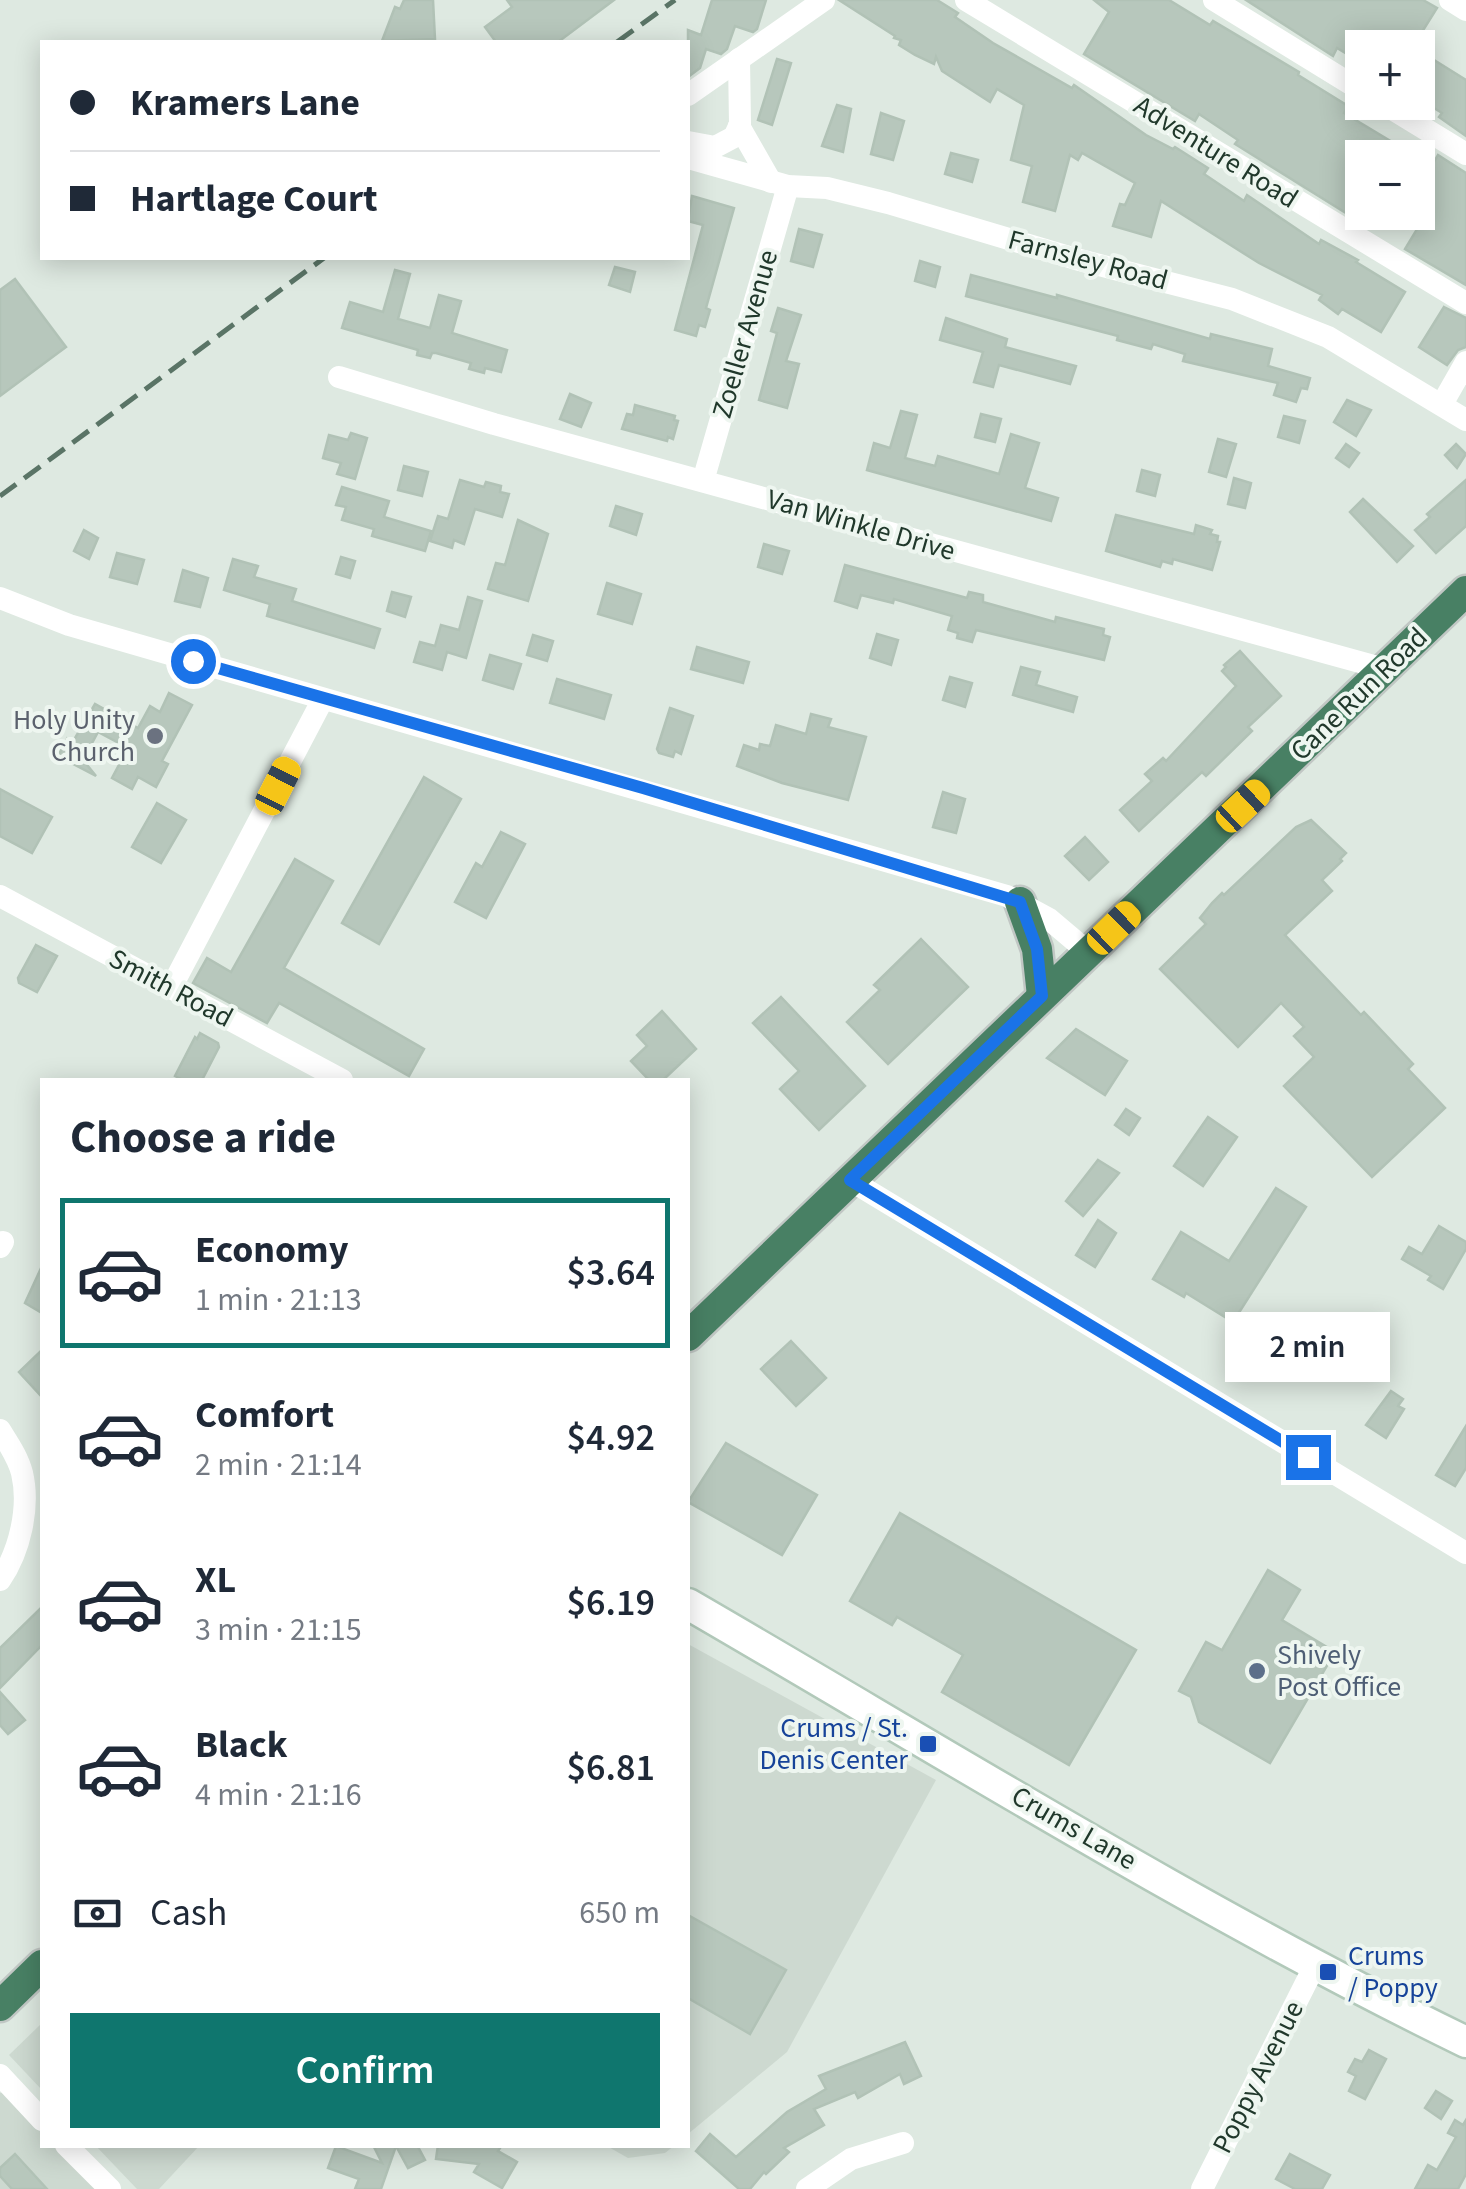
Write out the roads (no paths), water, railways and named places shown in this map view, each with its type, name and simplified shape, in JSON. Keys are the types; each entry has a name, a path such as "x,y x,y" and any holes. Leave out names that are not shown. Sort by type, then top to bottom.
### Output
{"highway":[{"name":"Cane Run Road","path":"690,1334 1466,592"},
{"path":"1020,902 1037,949 1042,996"},
{"path":"0,2006 40,1967"}],"main road":[{"name":"Crums Lane","path":"690,1605 1315,1965 1466,2042"}],"street":[{"path":"690,95 824,0"},
{"name":"Adventure Road","path":"968,0 1466,303"},
{"path":"1214,0 1345,81"},
{"path":"1450,0 1466,10"},
{"path":"690,142 715,147 734,137 738,126 739,60"},
{"path":"1410,120 1466,154"},
{"path":"738,126 780,184"},
{"name":"Farnsley Road","path":"690,159 780,184 827,188 888,203 1232,298 1328,337 1466,420"},
{"name":"Zoeller Avenue","path":"703,481 780,184"},
{"path":"1442,404 1466,362"},
{"name":"Van Winkle Drive","path":"339,378 1385,669"},
{"path":"0,598 70,625 643,788 1020,902 1049,918 1088,952"},
{"path":"171,988 323,699"},
{"name":"Smith Road","path":"0,896 338,1078"},
{"path":"850,1180 1466,1553"},
{"path":"0,1430 33,1485 20,1536 0,1580"},
{"name":"Poppy Avenue","path":"1202,2189 1315,1965"},
{"path":"0,2075 40,2118"},
{"path":"806,2189 851,2159 903,2142"},
{"path":"69,2148 110,2189"}],"railway":[{"path":"620,40 675,0"},
{"path":"0,496 321,260"}],"place":[{"name":"Holy Unity Church","path":"155,736"},
{"name":"Shively Post Office","path":"1257,1671"},
{"name":"Crums / St. Denis Center","path":"928,1744"},
{"name":"Crums / Poppy","path":"1328,1972"}]}
